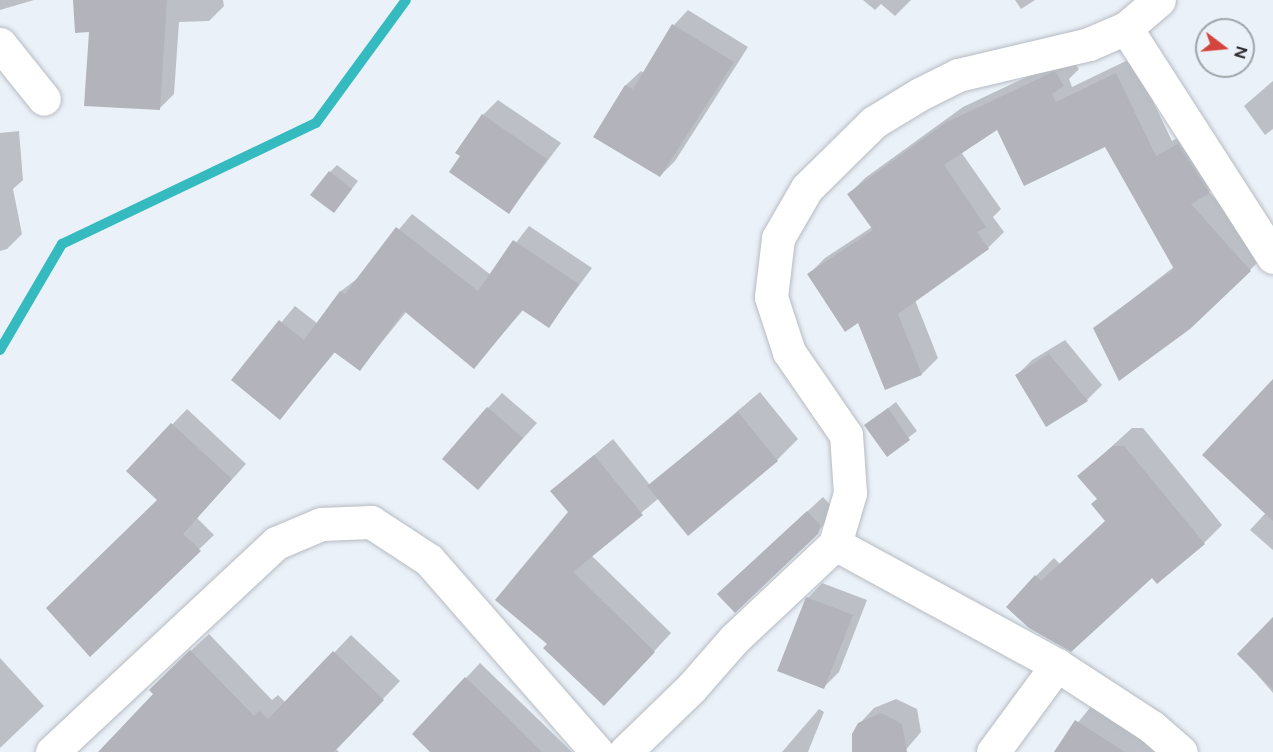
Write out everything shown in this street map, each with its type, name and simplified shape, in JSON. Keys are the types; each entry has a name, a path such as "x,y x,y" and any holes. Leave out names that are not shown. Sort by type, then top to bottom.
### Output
{"street":[{"path":"625,752 735,639 835,544 850,493 846,435 789,352 771,297 778,238 807,188 874,122 920,94 958,75 1089,44 1126,28 1159,0"},
{"path":"1126,28 1273,257"},
{"path":"0,44 44,99"},
{"path":"52,752 276,543 321,524 371,522 429,560 597,752"},
{"path":"835,544 1057,665 1152,728 1181,752"},
{"path":"993,752 1057,665"}],"building":[{"path":"73,0 167,0 160,110 84,106 89,32 75,33"},
{"path":"672,24 734,62 660,177 593,137 625,85 633,89"},
{"path":"1055,71 1064,86 1052,94 1056,102 1116,73 1156,156 1178,144 1210,193 1191,204 1251,271 1190,329 1119,381 1093,328 1174,269 1105,147 1024,186 997,130 944,165 986,227 977,232 989,249 898,314 922,375 885,390 858,323 845,332 807,274 873,230 847,194 945,123"},
{"path":"482,114 547,159 509,214 449,172 460,156 455,153"},
{"path":"329,171 352,189 334,213 310,195"},
{"path":"396,227 478,291 513,240 579,284 549,328 522,310 474,369 404,311 360,371 334,352 280,420 231,380 279,320 304,340 340,291 345,294"},
{"path":"1049,354 1088,401 1046,427 1015,375"},
{"path":"1273,379 1273,521 1202,455"},
{"path":"487,407 523,438 478,490 442,459"},
{"path":"888,408 910,440 887,457 864,425"},
{"path":"738,412 778,461 688,536 647,486"},
{"path":"171,423 232,479 183,534 201,551 90,657 46,608 157,500 126,471"},
{"path":"1113,446 1124,446 1205,544 1157,584 1152,578 1071,652 1029,628 1006,607 1035,575 1041,581 1105,521 1091,504 1097,499 1077,476"},
{"path":"594,455 643,515 573,572 655,652 604,706 543,648 547,644 495,600 568,512 550,491"},
{"path":"807,511 821,526 818,534 735,613 717,594"},
{"path":"806,597 853,615 824,689 777,671"},
{"path":"1273,617 1273,690 1237,654"},
{"path":"190,650 254,716 260,711 268,719 333,651 384,700 334,752 98,752 153,694 149,690"},
{"path":"465,677 542,752 430,752 412,734"},
{"path":"881,713 902,724 907,752 852,752 852,734 858,723"},
{"path":"1075,720 1125,752 1054,752"}],"waterway":[{"path":"0,350 62,244 316,123 406,0"}]}
